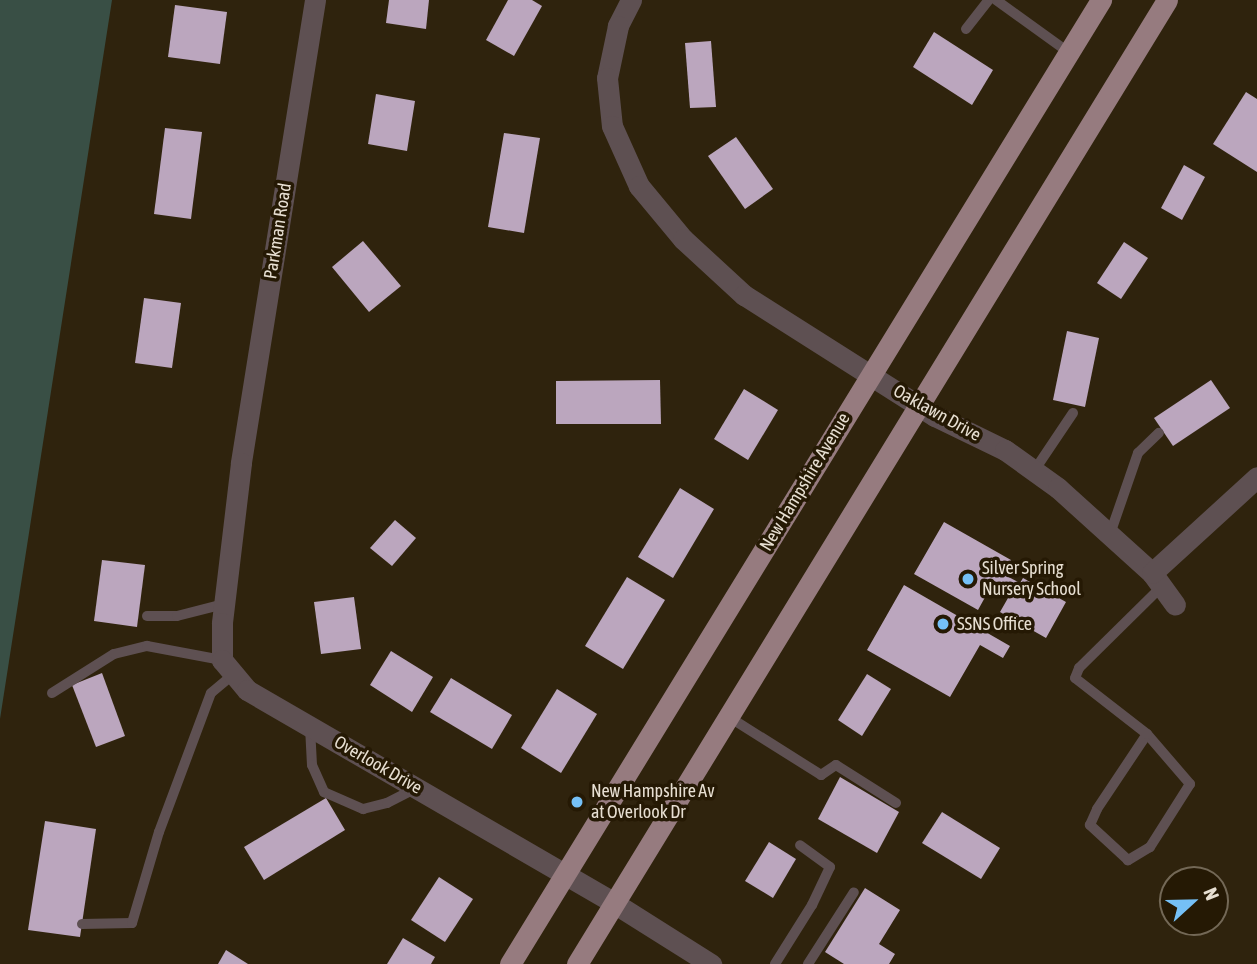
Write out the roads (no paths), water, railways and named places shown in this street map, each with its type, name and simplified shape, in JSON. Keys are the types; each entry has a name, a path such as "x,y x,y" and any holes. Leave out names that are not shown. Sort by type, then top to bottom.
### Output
{"main road":[{"name":"New Hampshire Avenue","path":"510,964 1101,0"},
{"path":"577,964 1167,0"}],"street":[{"name":"Parkman Road","path":"224,604 241,463 315,0"},
{"name":"Oaklawn Drive","path":"631,0 618,26 607,78 612,126 639,186 683,239 744,295 920,407 1005,450 1034,471 1110,534 1157,580 1175,605"},
{"path":"1157,580 1257,477"},
{"path":"224,604 228,667"},
{"name":"Overlook Drive","path":"228,667 247,690 614,903 711,964"}],"lane":[{"path":"966,29 989,0"},
{"path":"996,0 1068,52"},
{"path":"1034,471 1073,413"},
{"path":"1110,534 1138,453 1159,433"},
{"path":"1147,734 1097,809 1090,825 1128,860 1150,846 1190,784 1147,734 1075,678 1079,668 1157,580"},
{"path":"147,616 177,616 224,604"},
{"path":"52,693 114,654 147,646 228,667 211,693 159,832 132,923 82,924"},
{"path":"729,717 821,775 836,765 897,803"},
{"path":"310,727 312,765 324,792 363,809 387,803 417,788"},
{"path":"775,964 811,905 830,867 800,845"},
{"path":"808,964 855,892"}],"place":[{"name":"Silver Spring Nursery School","path":"968,579"},
{"name":"SSNS Office","path":"943,624"},
{"name":"New Hampshire Av at Overlook Dr","path":"577,802"}]}
